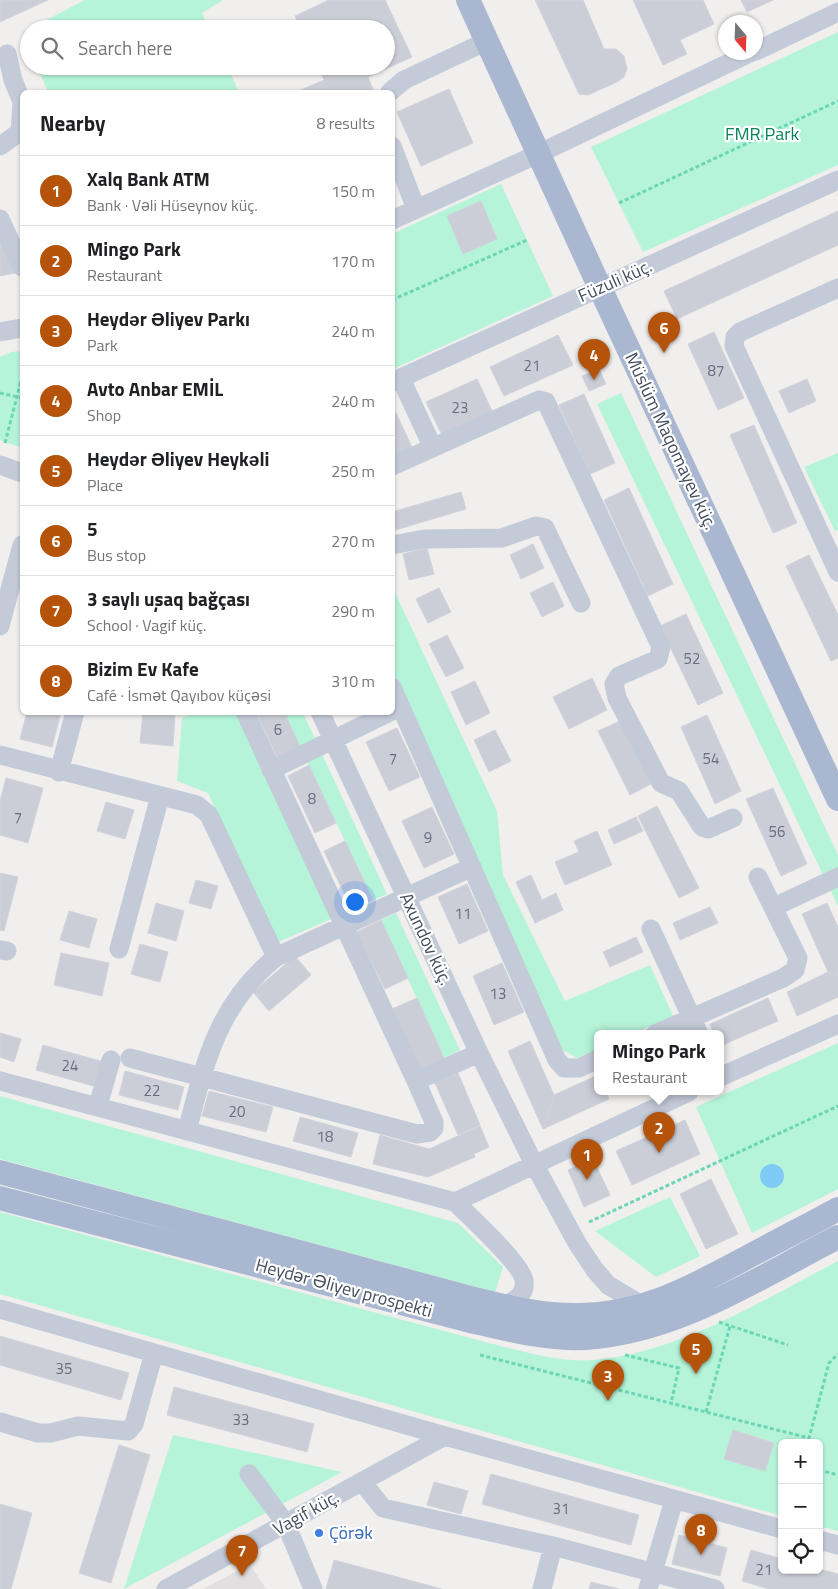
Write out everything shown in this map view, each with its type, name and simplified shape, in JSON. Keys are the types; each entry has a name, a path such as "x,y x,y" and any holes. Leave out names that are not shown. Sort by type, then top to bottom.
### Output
{"main road":[{"name":"Müslüm Maqomayev küç.","path":"468,0 838,799"},
{"name":"Heydər Əliyev prospekti","path":"0,1172 503,1306 530,1311 580,1315 610,1313 643,1306 684,1304"},
{"name":"Heydər Əliyev prospekti","path":"0,1198 520,1332 586,1338 650,1328 684,1304"},
{"path":"684,1304 838,1209"},
{"path":"684,1304 838,1237"}],"street":[{"path":"763,48 838,12"},
{"path":"392,90 404,80 487,40"},
{"path":"7,54 13,80 20,97"},
{"path":"395,219 538,154 737,60"},
{"path":"0,146 20,132"},
{"path":"395,154 416,209"},
{"name":"Füzuli küç.","path":"396,380 838,180"},
{"path":"0,220 20,263"},
{"path":"838,288 740,332 735,337 734,346 838,572"},
{"path":"0,332 20,328"},
{"path":"396,380 433,448"},
{"path":"395,465 539,400 546,402 661,647 658,659 620,676 614,684 617,698 661,783 679,791 702,827 708,829 732,818"},
{"path":"0,465 20,472"},
{"path":"395,544 433,538 502,538 536,526 545,528 581,603"},
{"path":"0,626 20,552"},
{"path":"395,710 472,867 557,1060 564,1068 579,1068 594,1062"},
{"path":"59,772 74,715"},
{"path":"130,1058 424,1135 434,1128 434,1122 416,1081 342,926 246,715"},
{"name":"Axundov küç.","path":"321,715 479,1053 576,1243 594,1270 608,1285 643,1306"},
{"path":"271,770 385,715"},
{"path":"0,755 59,772 197,804 209,815 276,957"},
{"path":"120,949 160,796"},
{"path":"187,1131 201,1078 222,1022 233,1003 254,975 276,957 472,867"},
{"path":"675,1030 695,1026 795,970 798,958 758,877"},
{"path":"774,907 838,877"},
{"path":"651,929 695,1026"},
{"path":"724,1075 838,1024"},
{"path":"416,1081 479,1053"},
{"path":"98,1106 111,1060"},
{"path":"0,1081 455,1202 513,1261 523,1276 525,1283 522,1294 515,1301 503,1306"},
{"path":"455,1202 683,1095"},
{"path":"0,1309 445,1436 778,1528"},
{"path":"0,1422 38,1433 51,1433 78,1426 118,1432 128,1431 134,1424 154,1353"},
{"name":"Vagif küç.","path":"166,1589 445,1436"},
{"path":"249,1474 286,1524 313,1589"},
{"path":"362,1482 383,1508 553,1546 650,1580 715,1589"},
{"path":"650,1580 674,1500"},
{"path":"823,1541 838,1545"},
{"path":"542,1589 553,1546"}],"path":[{"path":"619,202 838,102"},
{"path":"395,299 527,240"},
{"path":"5,442 20,387"},
{"path":"0,392 18,397"},
{"path":"589,1222 838,1106"},
{"path":"719,1322 788,1345"},
{"path":"706,1412 730,1326"},
{"path":"625,1354 679,1368 670,1403"},
{"path":"480,1355 808,1438 830,1363 838,1354"},
{"path":"823,1471 838,1475"}],"shaded area":[{"path":"250,1564 266,1589 203,1589"}],"green space":[{"path":"85,0 223,0 202,13 205,20 46,20"},
{"name":"FMR Park","path":"838,32 838,165 643,252 591,147"},
{"path":"41,75 231,75 238,90 47,90"},
{"path":"501,184 553,296 395,368 395,233"},
{"path":"20,351 20,447 0,440 0,357 11,352"},
{"path":"621,393 838,855 838,906 597,404"},
{"path":"838,453 838,530 835,531 804,467"},
{"path":"395,592 497,811 503,875 565,1001 650,965 673,1016 641,1030 594,1030 594,1051 577,1058 561,1049 395,676"},
{"path":"190,715 239,715 331,919 276,943 208,793 177,781 182,718"},
{"path":"285,715 304,715 387,894 373,900"},
{"path":"396,913 460,1050 444,1058 381,920"},
{"path":"838,1043 838,1189 752,1233 696,1107"},
{"path":"0,1096 458,1223 503,1267 495,1292 0,1159"},
{"path":"670,1197 700,1256 656,1277 595,1231"},
{"path":"0,1212 485,1342 552,1358 593,1360 657,1347 689,1336 750,1308 838,1261 838,1531 823,1527 823,1439 778,1439 778,1515 0,1294"},
{"path":"173,1435 342,1472 124,1589"}],"water":[{"path":"772,1164 781,1167 784,1176 781,1185 772,1188 763,1185 760,1176 763,1167"}],"building":[{"path":"0,0 48,0 0,22"},
{"path":"329,0 385,0 394,20 297,20 295,16"},
{"path":"535,0 583,0 604,49 616,49 624,56 627,69 624,77 588,95 579,94"},
{"path":"633,0 703,0 714,24 680,40 687,54 663,65"},
{"path":"741,0 773,0 747,12"},
{"path":"395,21 412,57 395,65"},
{"path":"322,75 372,75 368,77 373,90 301,90 324,80"},
{"path":"449,89 473,143 421,166 397,112"},
{"path":"481,201 497,239 463,254 447,216"},
{"path":"838,211 838,245 677,319 664,291"},
{"path":"0,225 18,266 15,273 0,276"},
{"path":"714,332 744,398 718,410 688,344"},
{"path":"558,335 573,365 504,396 490,367"},
{"path":"599,369 606,384 589,391 582,376"},
{"path":"477,379 493,413 443,437 426,402"},
{"path":"807,379 816,401 789,413 779,391"},
{"path":"584,394 615,463 590,474 559,405"},
{"path":"395,414 412,447 395,455"},
{"path":"754,425 797,523 773,533 730,435"},
{"path":"629,488 673,584 648,596 604,500"},
{"path":"461,492 466,509 395,530 395,511"},
{"path":"533,544 544,568 521,579 510,555"},
{"path":"427,548 434,574 409,580 403,554"},
{"path":"809,555 838,615 838,658 831,661 786,566"},
{"path":"553,582 564,606 542,617 530,593"},
{"path":"439,588 451,612 428,623 416,599"},
{"path":"686,614 723,693 698,705 660,626"},
{"path":"447,635 464,668 446,677 429,644"},
{"path":"592,678 607,710 569,729 553,697"},
{"path":"475,681 490,713 466,725 451,692"},
{"path":"26,715 60,715 52,747 20,739"},
{"path":"143,715 175,715 173,746 140,743"},
{"path":"257,715 285,715 301,748 278,759"},
{"path":"707,715 741,791 715,804 681,727"},
{"path":"620,721 651,784 630,795 598,731"},
{"path":"397,728 420,777 389,791 366,742"},
{"path":"495,730 511,761 489,772 474,740"},
{"path":"309,765 336,823 315,833 288,776"},
{"path":"6,778 43,788 28,843 0,835 0,801"},
{"path":"773,788 807,864 781,876 746,799"},
{"path":"106,802 134,810 125,839 97,831"},
{"path":"657,806 699,888 679,898 638,816"},
{"path":"432,807 454,854 424,868 402,821"},
{"path":"636,817 643,831 614,844 608,830"},
{"path":"597,831 612,865 565,885 555,862 579,852 574,841"},
{"path":"345,841 373,900 352,910 324,851"},
{"path":"0,873 18,877 4,931 0,930"},
{"path":"531,875 542,900 556,893 563,910 535,923 516,882"},
{"path":"196,880 218,886 211,909 189,903"},
{"path":"467,884 488,931 459,944 438,897"},
{"path":"156,903 184,911 176,941 148,933"},
{"path":"827,903 838,927 838,976 828,972 802,914"},
{"path":"710,907 718,923 680,940 673,923"},
{"path":"69,911 97,919 89,948 60,940"},
{"path":"381,920 408,978 385,989 357,932"},
{"path":"636,937 643,952 610,967 603,952"},
{"path":"140,944 168,952 160,982 131,974"},
{"path":"61,953 109,963 102,996 54,985"},
{"path":"295,956 311,975 269,1011 253,992"},
{"path":"502,963 524,1012 494,1025 473,976"},
{"path":"828,972 838,976 838,997 797,1016 787,992"},
{"path":"417,998 444,1058 419,1069 392,1009"},
{"path":"768,998 778,1021 724,1044 724,1030 712,1030 710,1024"},
{"path":"0,1033 21,1039 14,1062 0,1057"},
{"path":"530,1041 554,1095 543,1129 508,1051"},
{"path":"43,1045 104,1062 97,1087 36,1070"},
{"path":"125,1071 184,1087 178,1110 119,1095"},
{"path":"458,1073 480,1125 458,1135 435,1083"},
{"path":"594,1077 594,1095 607,1095 609,1099 543,1129 554,1095"},
{"path":"209,1091 273,1107 266,1132 202,1116"},
{"path":"300,1117 358,1133 351,1157 293,1141"},
{"path":"685,1120 700,1154 632,1185 616,1151"},
{"path":"480,1126 489,1147 474,1154 475,1157 428,1177 373,1164 380,1135 429,1149"},
{"path":"593,1159 610,1195 584,1207 568,1170"},
{"path":"711,1179 738,1234 706,1249 680,1194"},
{"path":"0,1336 129,1373 121,1400 0,1365"},
{"path":"174,1387 314,1424 307,1452 167,1415"},
{"path":"733,1430 774,1443 765,1471 724,1459"},
{"path":"119,1445 150,1455 111,1583 79,1573"},
{"path":"491,1474 639,1515 631,1545 482,1504"},
{"path":"434,1482 468,1491 461,1514 427,1505"},
{"path":"0,1504 32,1513 11,1589 0,1589"},
{"path":"679,1535 727,1548 720,1576 672,1564"},
{"path":"751,1550 778,1558 778,1574 823,1574 823,1570 838,1574 838,1589 769,1589 742,1581"},
{"path":"334,1560 442,1589 326,1589"},
{"path":"591,1582 619,1589 589,1589"}],"place":[{"name":"5","path":"664,353"},
{"name":"Avto Anbar EMİL","path":"594,380"},
{"name":"Mingo Park","path":"659,1153"},
{"name":"Xalq Bank ATM","path":"587,1180"},
{"name":"Heydər Əliyev Heykəli","path":"696,1374"},
{"name":"Heydər Əliyev Parkı","path":"608,1401"},
{"name":"Çörək","path":"319,1533"},
{"name":"Bizim Ev Kafe","path":"701,1555"},
{"name":"3 saylı uşaq bağçası","path":"242,1576"}]}
